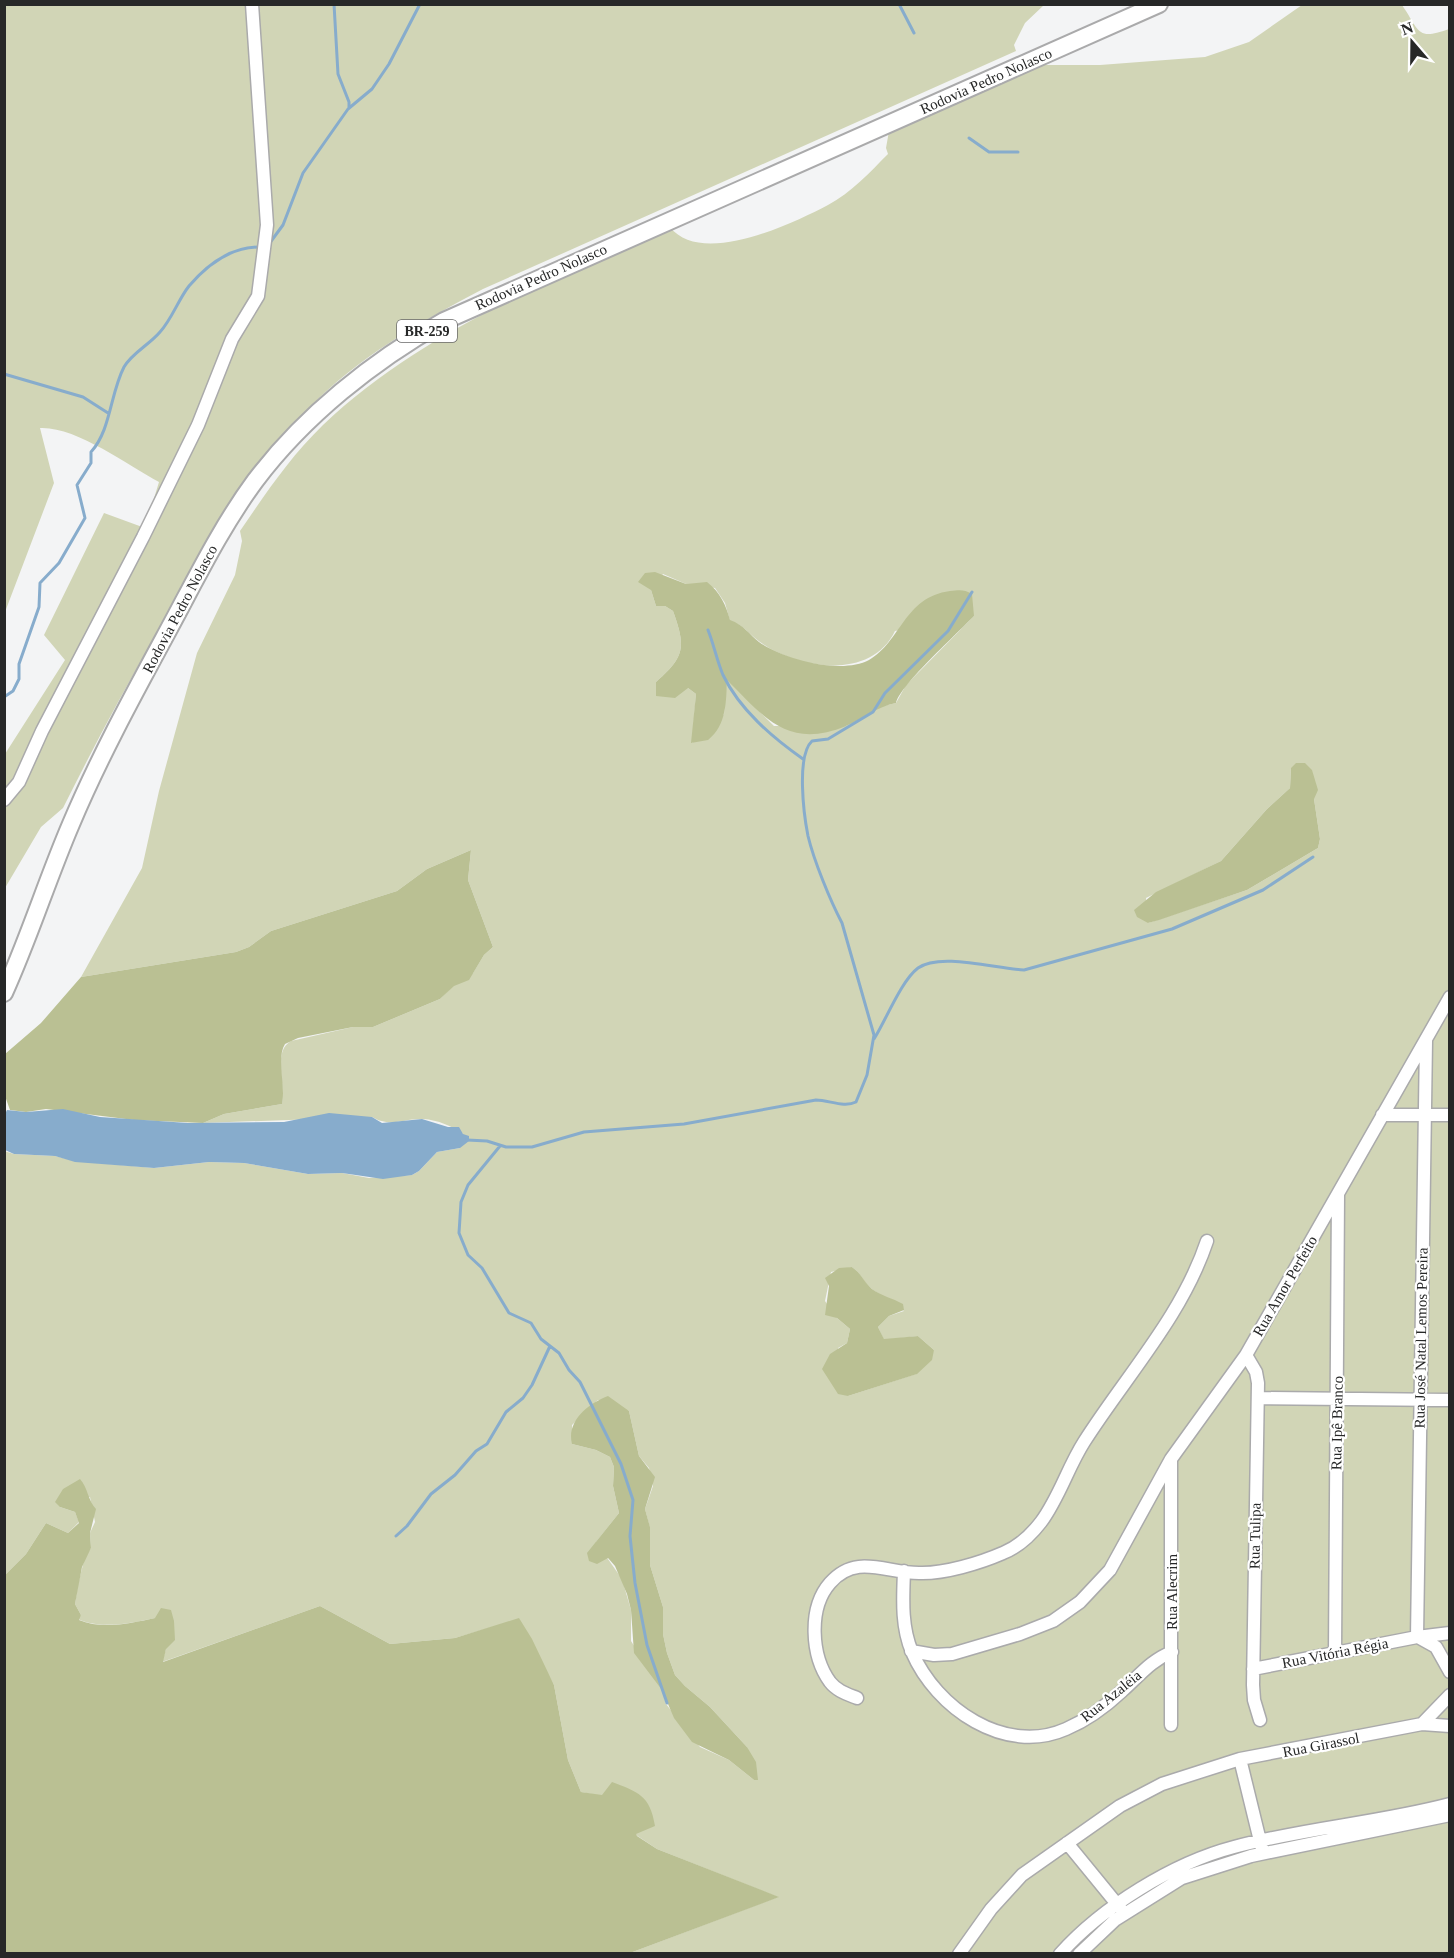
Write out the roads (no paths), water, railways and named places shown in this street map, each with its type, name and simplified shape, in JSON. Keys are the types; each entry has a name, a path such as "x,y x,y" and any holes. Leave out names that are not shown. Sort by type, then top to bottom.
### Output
{"highway":[{"name":"Rodovia Pedro Nolasco","path":"4,993 71,825 95,772 122,716 220,534 255,481 334,399 392,353 454,316 1159,4"}],"street":[{"path":"4,800 19,782 42,731 143,537 198,425 232,339 258,296 267,225 252,4"},
{"name":"Rua Amor Perfeito","path":"911,1651 934,1655 952,1654 1020,1635 1053,1621 1080,1602 1110,1570 1171,1459 1246,1355 1449,997"},
{"name":"Rua José Natal Lemos Pereira","path":"1417,1637 1426,1040"},
{"path":"1382,1115 1449,1115"},
{"name":"Rua Ipê Branco","path":"1335,1653 1340,1223 1338,1194"},
{"path":"857,1698 844,1693 830,1681 818,1653 816,1618 823,1594 829,1584 851,1567 878,1566 920,1574 990,1558 1021,1542 1036,1527 1083,1443 1159,1336 1199,1267 1207,1241"},
{"name":"Rua Tulipa","path":"1246,1355 1256,1372 1258,1398 1253,1669 1254,1700 1260,1720"},
{"path":"1258,1398 1337,1397 1449,1401"},
{"name":"Rua Alecrim","path":"1171,1459 1171,1725"},
{"name":"Rua Azaléia","path":"904,1571 903,1620 911,1651 919,1666 938,1690 967,1716 995,1733 1026,1738 1065,1730 1089,1717 1154,1661 1172,1652"},
{"name":"Rua Vitória Régia","path":"1253,1669 1417,1637 1449,1633"},
{"path":"1417,1637 1436,1647 1449,1672"},
{"path":"1422,1724 1449,1695"},
{"name":"Rua Girassol","path":"959,1953 991,1909 1022,1875 1120,1806 1162,1784 1240,1760 1422,1724 1449,1726"},
{"path":"1240,1760 1262,1847"},
{"path":"1078,1953 1126,1913 1182,1878 1262,1847 1449,1804"},
{"path":"1060,1953 1073,1939 1116,1904 1155,1881 1231,1848 1262,1847 1449,1815"},
{"path":"1067,1843 1116,1904 1126,1913"}],"water":[{"path":"63,1109 100,1117 188,1123 284,1122 329,1113 372,1117 382,1123 422,1119 448,1127 459,1127 463,1134 469,1136 469,1141 460,1148 437,1152 412,1175 383,1179 342,1173 308,1174 244,1163 209,1162 154,1168 75,1162 55,1156 14,1154 5,1150 7,1110 26,1112"}],"waterway":[{"path":"334,4 338,74 349,102 349,108"},
{"path":"269,244 283,225 303,173 348,109 372,89 389,64 420,4"},
{"path":"899,4 914,33"},
{"path":"969,138 989,152 1018,152"},
{"path":"4,697 13,691 19,679 19,664 39,607 40,583 59,563 85,518 77,485 91,463 91,452 107,423 124,367 131,357 160,332 185,291 204,271 229,254 259,247"},
{"path":"4,374 83,397 108,413"},
{"path":"467,1140 487,1141 506,1147 532,1147 584,1132 684,1124 816,1100 841,1104 856,1102 867,1075 874,1035 842,923 814,857 808,836 802,787 804,759 812,741 828,739 873,712 885,693 948,631 972,592"},
{"path":"708,630 723,675 738,700 780,742 803,759"},
{"path":"874,1039 906,982 918,968 928,963 954,961 1024,970 1172,929 1263,890 1313,857"},
{"path":"500,1146 468,1185 461,1202 459,1233 468,1255 482,1268 509,1313 531,1323 541,1339 559,1353 569,1370 580,1382 621,1464 633,1500 630,1536 635,1583 647,1645 667,1703"},
{"path":"396,1536 407,1526 431,1494 455,1475 476,1451 487,1444 506,1412 523,1398 532,1385 550,1346"}]}
